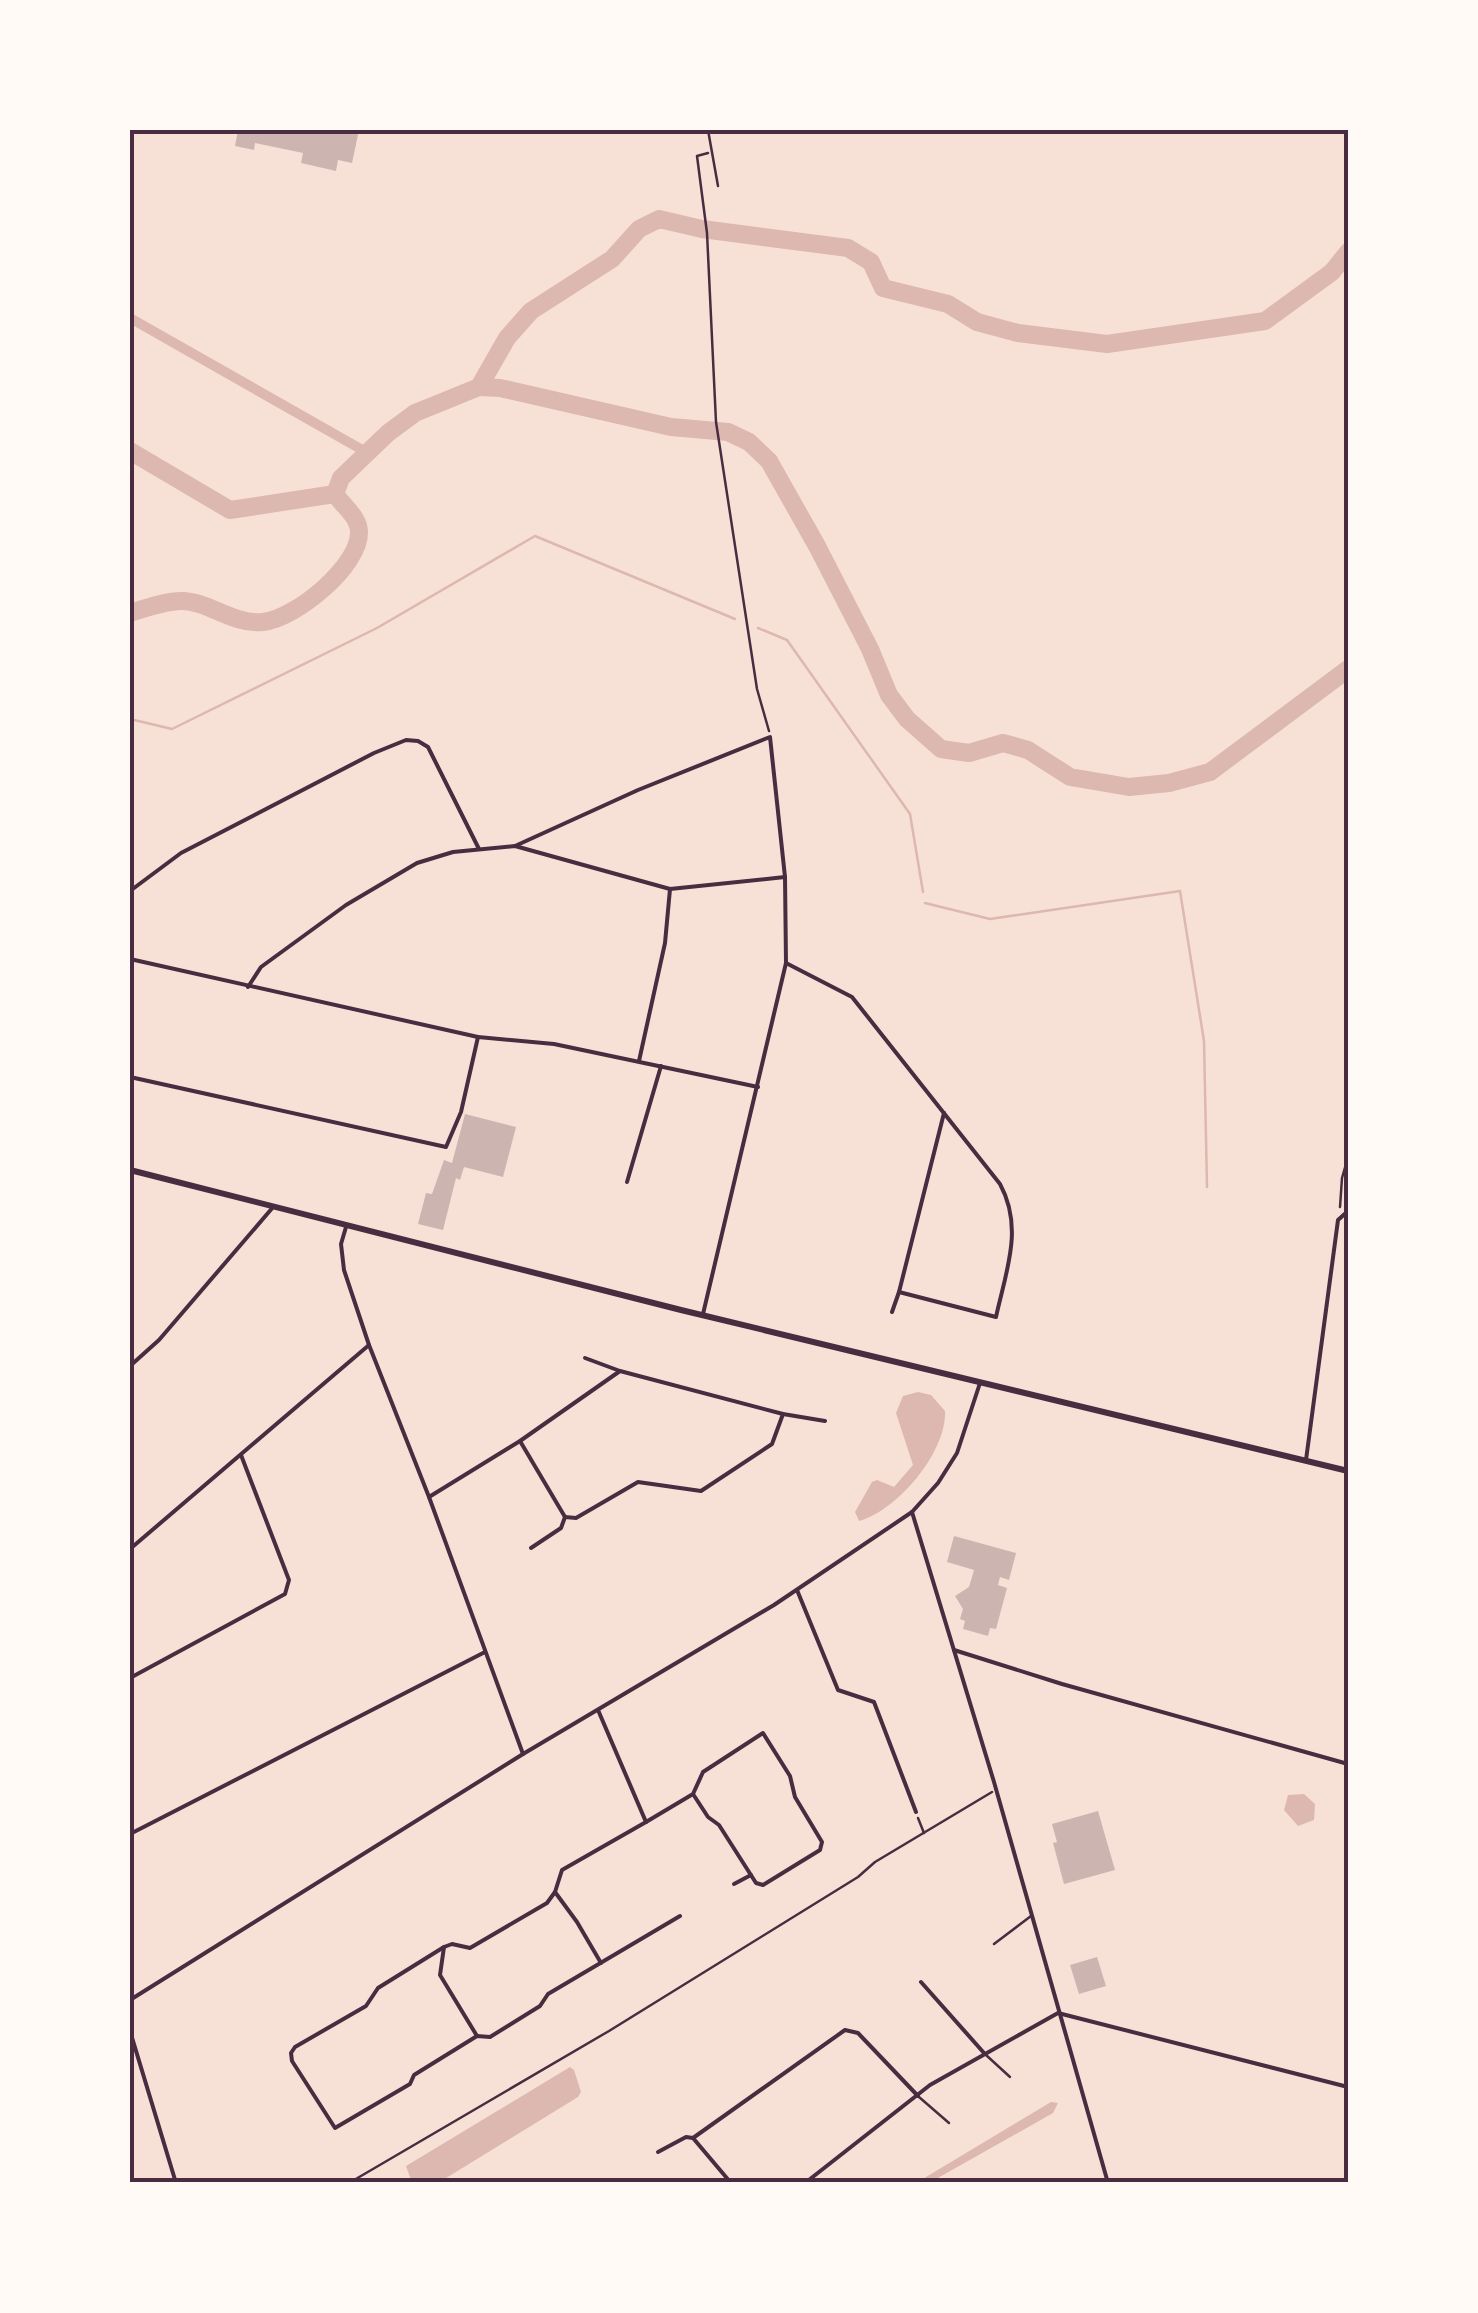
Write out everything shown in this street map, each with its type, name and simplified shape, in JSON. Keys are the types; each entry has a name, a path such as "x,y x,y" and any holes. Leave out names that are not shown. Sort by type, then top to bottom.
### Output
{"main road":[{"path":"130,1170 1348,1471"}],"street":[{"path":"515,846 638,790 770,737 785,877 786,963 703,1314"},
{"path":"130,891 181,853 406,740 418,741 432,752 479,848"},
{"path":"248,986 261,967 346,905 417,863 479,848 515,846 670,889 785,877"},
{"path":"639,1061 665,943 670,889"},
{"path":"130,959 478,1036 554,1044 758,1087"},
{"path":"786,963 852,996 1009,1200 1014,1236 996,1317 899,1292"},
{"path":"130,1077 446,1147 460,1112 478,1036"},
{"path":"627,1182 661,1066"},
{"path":"892,1312 944,1112"},
{"path":"130,1366 159,1340 274,1206"},
{"path":"1306,1460 1338,1224 1345,1212"},
{"path":"347,1224 341,1244 344,1270 523,1754"},
{"path":"130,1549 369,1345"},
{"path":"585,1358 620,1372 825,1421"},
{"path":"429,1497 620,1372"},
{"path":"130,2000 523,1754 797,1590 912,1512 957,1453 980,1383"},
{"path":"565,1517 576,1518 638,1482 700,1491 772,1444 784,1414"},
{"path":"520,1440 565,1517 562,1528 531,1548"},
{"path":"130,1678 285,1594 288,1580 241,1455"},
{"path":"912,1512 1108,2183"},
{"path":"797,1590 838,1690 874,1702 916,1812"},
{"path":"954,1650 1348,1764"},
{"path":"130,1834 485,1652"},
{"path":"598,1710 646,1822"},
{"path":"680,1916 548,1994 540,2006 490,2037 477,2036 414,2075 410,2084 335,2128 290,2057 295,2047 366,2006 378,1988 444,1947 452,1944 470,1948 548,1904 562,1870 693,1794 703,1772 763,1733 790,1776 794,1796 822,1842 820,1850 763,1885 756,1884 719,1825 708,1817 693,1794"},
{"path":"734,1884 750,1875"},
{"path":"556,1892 601,1963"},
{"path":"444,1947 440,1975 477,2036"},
{"path":"921,1982 984,2054"},
{"path":"805,2183 918,2096 1058,2013 1348,2087"},
{"path":"130,2030 176,2183"},
{"path":"693,2138 845,2030 858,2033 918,2096"},
{"path":"658,2152 686,2137 693,2138 731,2183"}],"lane":[{"path":"708,130 718,186"},
{"path":"994,1944 1032,1915"},
{"path":"984,2054 1010,2077"},
{"path":"918,2096 949,2123"}],"path":[{"path":"712,152 697,156 707,232 716,422 757,689 770,737"},
{"path":"1345,1212 1340,1192 1348,1157"},
{"path":"349,2183 609,2030 996,1790"},
{"path":"916,1812 924,1832"}],"shaded area":[{"path":"918,1392 931,1395 945,1411 938,1444 903,1493 859,1521 855,1512 872,1482 877,1480 894,1487 913,1465 896,1413 903,1396"},
{"path":"1304,1794 1315,1804 1314,1820 1298,1826 1284,1810 1288,1795"},
{"path":"570,2067 581,2092 578,2097 438,2183 412,2183 406,2166"},
{"path":"1051,2102 1058,2103 1053,2113 929,2183 916,2183"}],"building":[{"path":"238,130 359,130 352,163 338,160 336,171 301,163 303,153 255,143 254,150 235,146"},
{"path":"465,1114 516,1127 503,1177 464,1167 460,1180 456,1178 443,1230 418,1224 426,1193 432,1194 444,1160 452,1163"},
{"path":"954,1536 1016,1553 1009,1580 1000,1577 998,1585 1007,1588 996,1629 990,1628 988,1636 963,1629 963,1609 955,1596 969,1587 974,1570 947,1562"},
{"path":"1098,1811 1115,1870 1064,1884 1052,1824"},
{"path":"1097,1957 1106,1986 1079,1994 1070,1965"}],"waterway":[{"path":"130,613 182,601 241,620 263,622 308,601 338,575 356,546 356,521 335,494 341,478 415,413 479,387 507,338 531,311 612,259 639,229 659,219 702,229 848,248 871,262 883,288 948,304 977,322 1018,333 1107,344 1265,321 1332,272 1348,252"},
{"path":"130,318 366,452"},
{"path":"479,387 500,388 671,427 728,432 749,442 769,461 817,546 889,695 907,719 941,749 969,753 1003,743 1028,750 1070,777 1129,787 1169,783 1210,772 1348,669"},
{"path":"130,451 230,510 335,494"},
{"path":"130,719 172,729 377,628 535,536 735,619"},
{"path":"758,628 787,640 910,814 923,892"},
{"path":"925,903 990,919 1180,891 1204,1041 1207,1187"}]}
